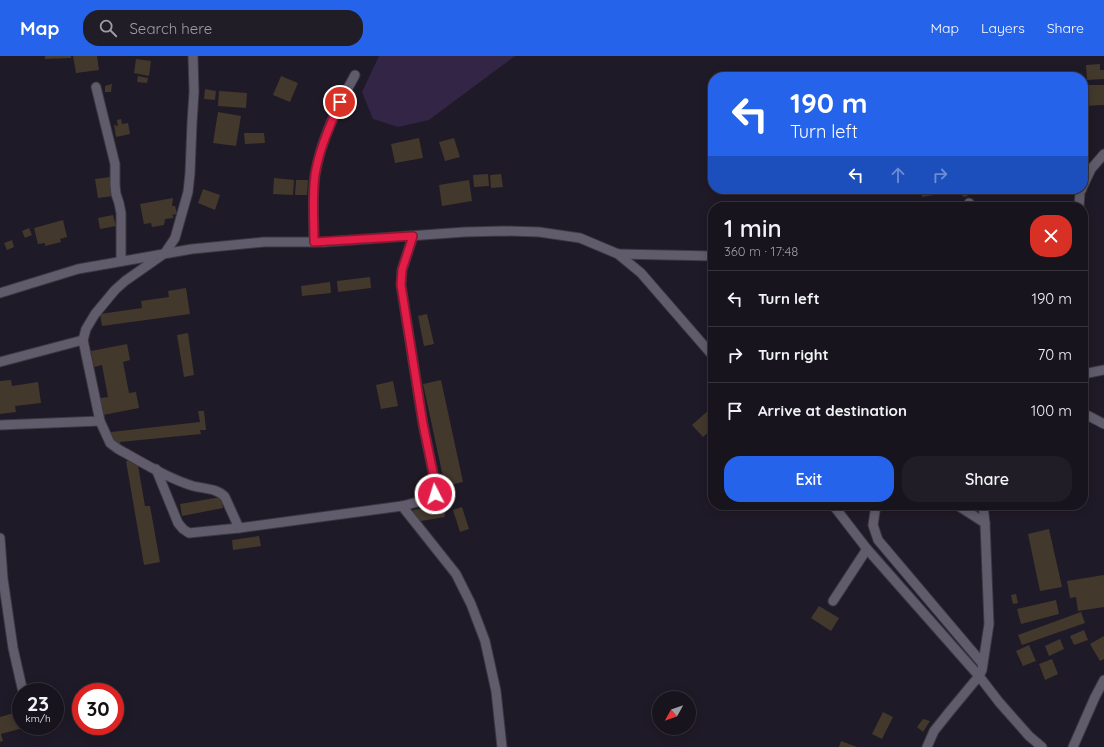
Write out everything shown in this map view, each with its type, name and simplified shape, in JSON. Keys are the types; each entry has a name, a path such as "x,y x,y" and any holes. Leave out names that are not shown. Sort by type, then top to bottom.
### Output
{"street":[{"path":"193,56 194,92 190,173 188,192 175,238 165,253 125,281 115,290 95,314 86,329 83,340 100,420 110,443 118,449 173,478 193,486 221,492 225,496 239,528"},
{"path":"314,242 315,175 319,156 327,132 340,102 355,75"},
{"path":"96,87 115,164 116,194 120,203 121,213 122,261"},
{"path":"1088,175 1091,169 1104,154"},
{"path":"0,293 78,269 192,249 264,242 314,242 505,231 539,232 580,238 618,254 641,273 708,350"},
{"path":"156,469 178,524 189,533 239,528 402,506 429,499 435,494 436,487 422,417 401,285 402,270 413,236"},
{"path":"618,254 708,256"},
{"path":"0,362 83,340"},
{"path":"1088,373 1104,370"},
{"path":"1088,416 1104,424"},
{"path":"0,425 100,420"},
{"path":"402,506 456,574 471,604 485,641 496,691 502,747"},
{"path":"837,510 867,549 979,676 999,702 1024,730 1042,747"},
{"path":"875,510 873,525 878,540 982,663"},
{"path":"965,510 985,523"},
{"path":"927,747 934,731 979,676 982,670 989,624 984,510"},
{"path":"0,538 3,579 12,648 21,683"},
{"path":"833,601 867,549"},
{"path":"1073,747 1095,696 1104,680"}],"shaded area":[{"path":"379,56 515,56 429,120 398,127 373,119 362,92"}],"building":[{"path":"45,56 71,56 71,58 45,59"},
{"path":"73,56 97,56 99,70 76,73"},
{"path":"136,59 151,61 149,76 134,73"},
{"path":"1100,64 1100,70 1104,70 1104,79 1088,80 1086,65"},
{"path":"138,76 148,78 147,83 137,82"},
{"path":"281,76 298,83 290,102 273,95"},
{"path":"112,84 111,92 105,92 105,86"},
{"path":"1088,85 1104,85 1104,105 1088,106"},
{"path":"205,89 216,91 215,100 204,99"},
{"path":"219,91 247,93 246,108 218,106"},
{"path":"218,112 241,116 236,146 213,143"},
{"path":"121,119 122,124 128,123 130,134 116,137 114,125 118,126 117,120"},
{"path":"244,133 264,133 265,143 245,144"},
{"path":"419,138 423,158 395,163 391,144"},
{"path":"454,138 460,157 445,161 439,142"},
{"path":"488,174 489,186 474,187 473,175"},
{"path":"501,174 503,187 491,188 490,175"},
{"path":"110,177 113,196 98,198 95,179"},
{"path":"274,178 294,180 293,195 273,194"},
{"path":"296,180 308,180 307,195 295,195"},
{"path":"469,180 472,201 442,206 439,185"},
{"path":"203,189 220,195 215,210 198,203"},
{"path":"922,194 934,195 922,197"},
{"path":"962,194 967,194 968,196 963,197"},
{"path":"173,198 172,206 175,206 177,214 172,215 174,218 165,219 164,225 152,227 151,223 144,224 140,204"},
{"path":"113,215 116,226 100,229 98,218"},
{"path":"63,220 67,237 60,239 61,242 45,246 45,243 38,244 34,228"},
{"path":"29,228 32,235 25,238 22,231"},
{"path":"12,240 14,247 7,250 4,243"},
{"path":"370,277 371,288 338,292 337,281"},
{"path":"330,282 331,293 302,296 301,286"},
{"path":"186,288 190,314 102,326 100,314 142,308 141,301 169,297 168,291"},
{"path":"427,314 434,344 424,346 418,316"},
{"path":"188,333 194,375 184,377 177,335"},
{"path":"127,344 130,360 123,362 129,393 136,392 139,408 103,415 100,398 108,397 102,365 94,367 91,351"},
{"path":"11,380 12,386 38,382 41,403 15,406 16,412 0,414 0,381"},
{"path":"441,380 463,482 445,486 423,384"},
{"path":"393,381 398,406 381,409 376,385"},
{"path":"198,411 204,411 206,430 200,430 201,434 120,442 121,446 112,442 111,432 200,422"},
{"path":"708,411 708,432 703,437 692,425"},
{"path":"137,460 145,506 150,506 160,562 144,565 126,461"},
{"path":"221,497 223,508 182,516 180,504"},
{"path":"443,505 445,517 415,522 413,510"},
{"path":"462,507 469,529 460,532 453,510"},
{"path":"1049,529 1062,587 1040,591 1028,534"},
{"path":"259,536 261,546 233,550 232,540"},
{"path":"1104,575 1104,607 1078,611 1076,597 1070,598 1067,581"},
{"path":"1016,594 1018,603 1013,604 1011,595"},
{"path":"1056,600 1059,614 1021,624 1017,609"},
{"path":"819,606 839,618 831,631 811,618"},
{"path":"1081,612 1085,623 1022,645 1018,635"},
{"path":"1084,630 1088,640 1074,645 1070,636"},
{"path":"1104,636 1104,659 1100,661 1090,644"},
{"path":"1060,639 1064,649 1049,656 1045,646"},
{"path":"1029,645 1036,661 1023,666 1016,651"},
{"path":"1052,659 1058,674 1045,680 1039,664"},
{"path":"883,712 893,717 882,739 872,734"},
{"path":"12,714 12,731 1,734 3,741 0,742 0,717"},
{"path":"923,719 930,721 923,732 917,727"},
{"path":"841,741 857,747 839,747"}],"route":[{"path":"340,102 327,132 319,156 315,175 314,242 413,236 406,253 402,270 401,285 423,424 436,487 435,494"}]}
